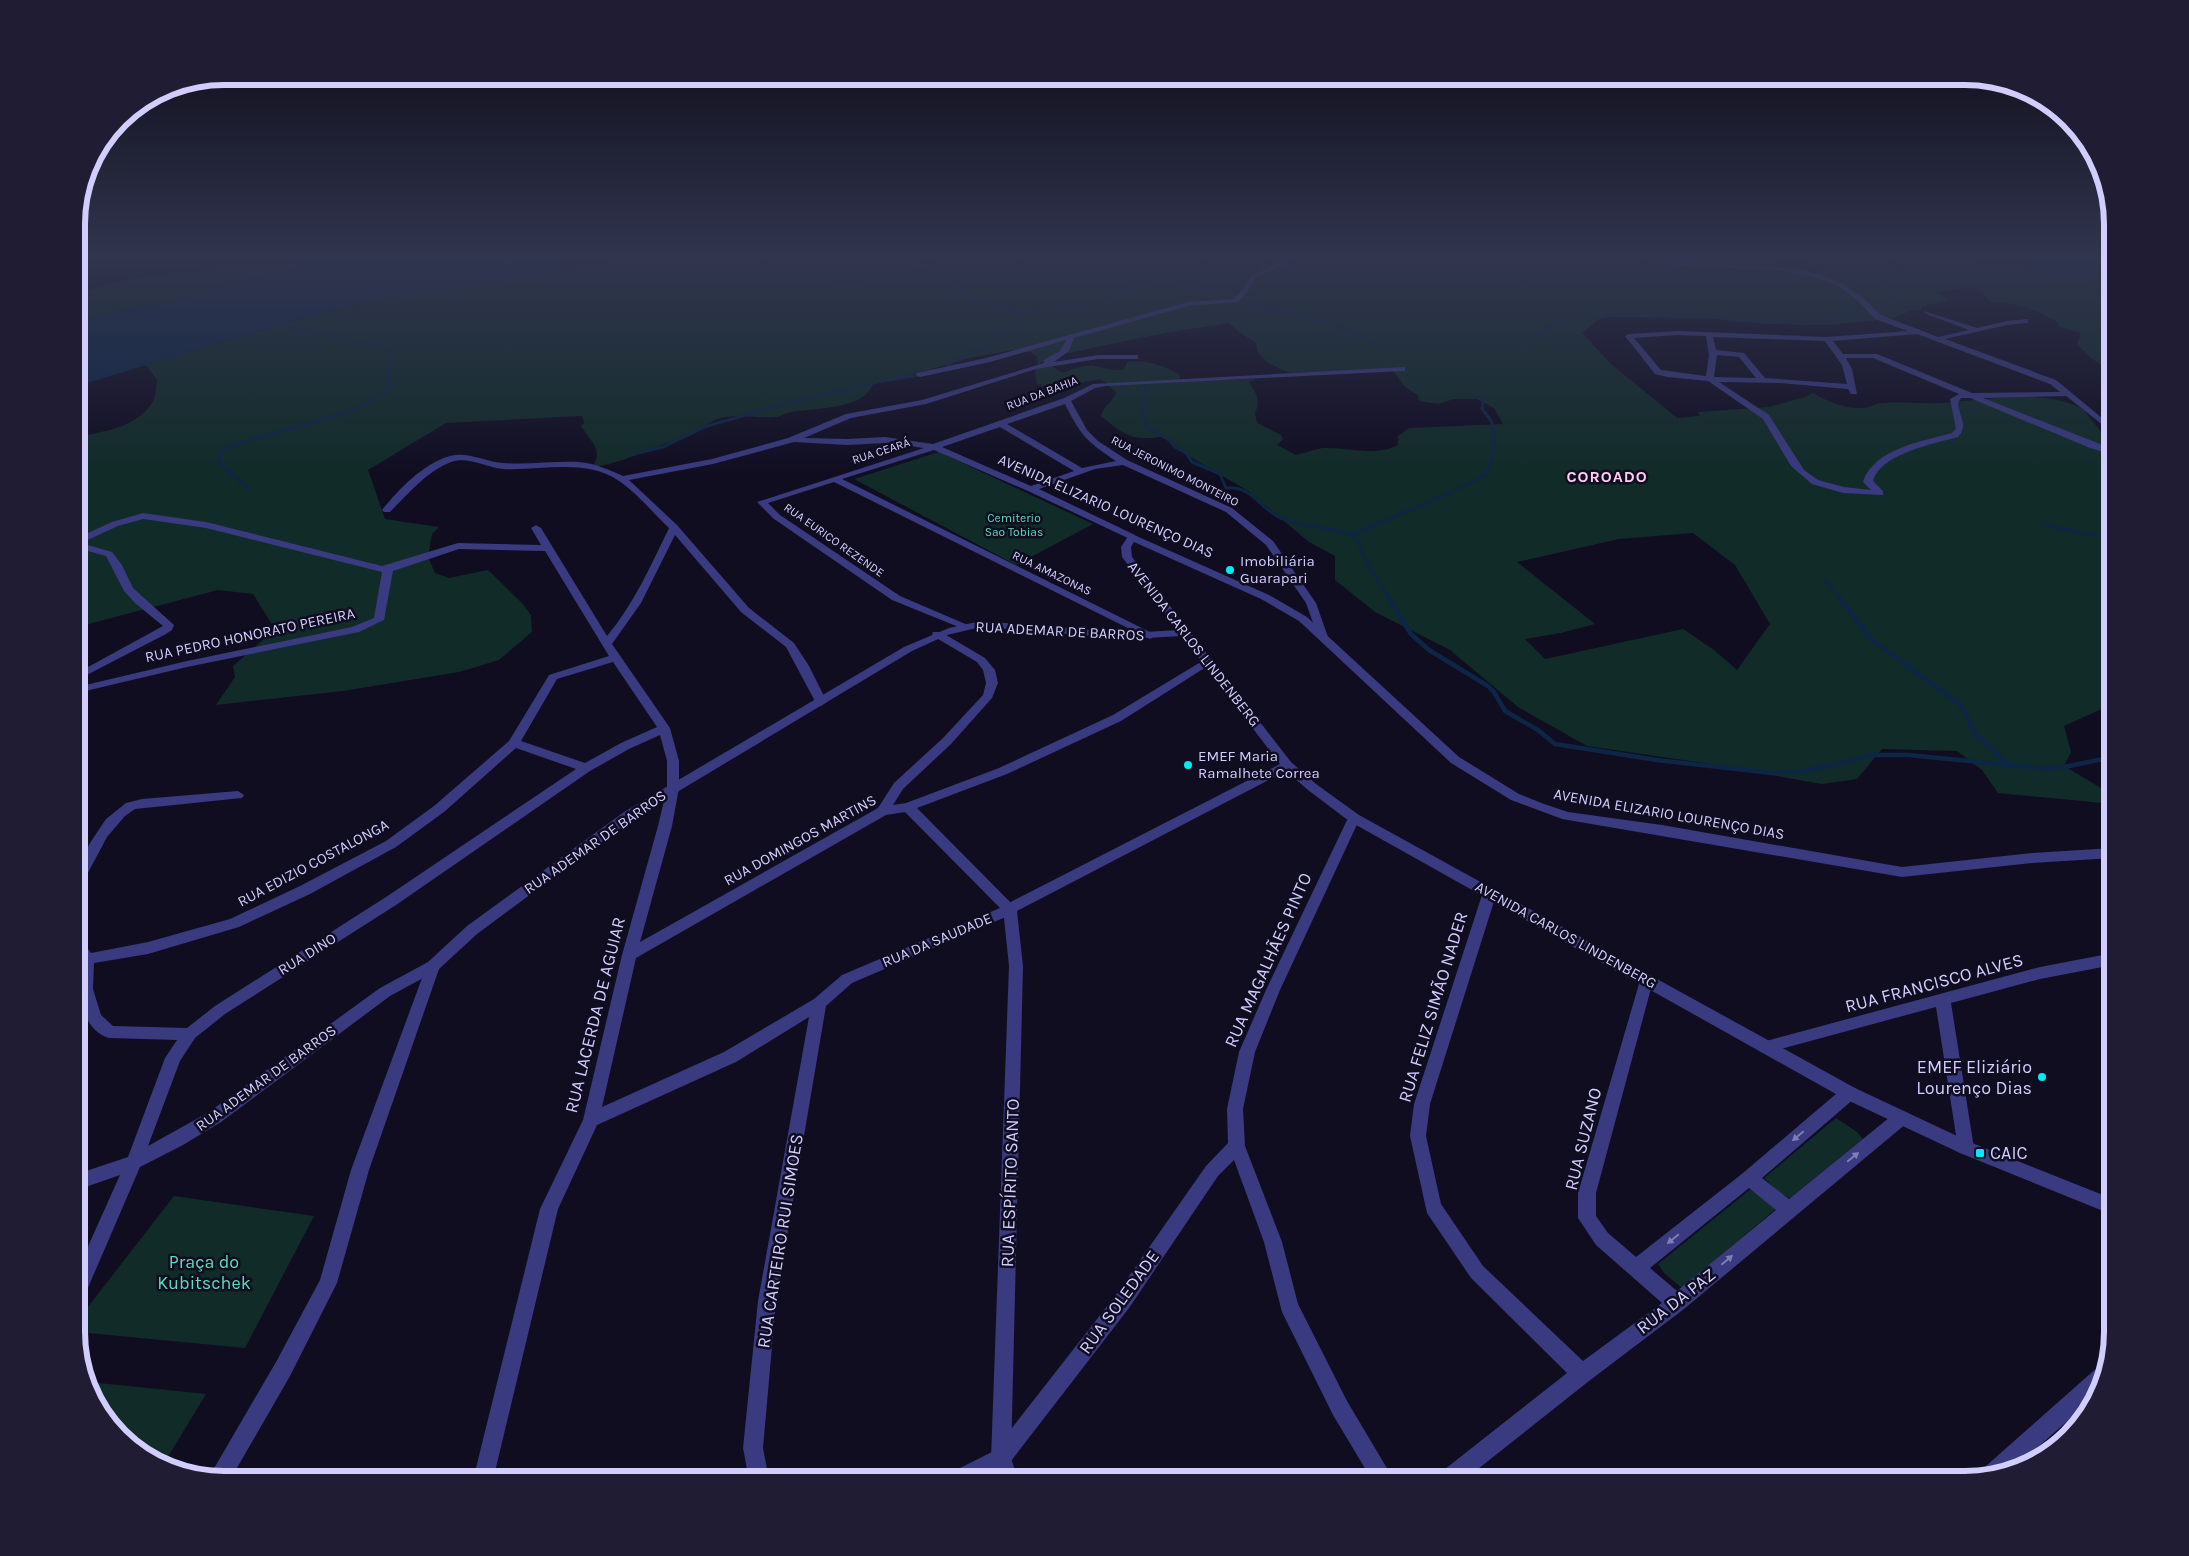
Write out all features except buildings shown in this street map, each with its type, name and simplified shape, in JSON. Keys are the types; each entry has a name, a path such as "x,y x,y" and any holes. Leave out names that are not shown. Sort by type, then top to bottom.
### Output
{"street":[{"path":"920,375 987,360 1090,331"},
{"path":"1914,331 2053,382 2104,424"},
{"path":"1938,338 1974,331"},
{"path":"1827,339 1842,356 1848,371 1852,390 1762,380 1710,379 1668,375 1658,372 1650,359 1629,336 1676,333 1827,339 1917,332"},
{"path":"1709,334 1712,352 1710,379"},
{"path":"1035,368 1056,358 1067,349 1070,344 1070,336"},
{"path":"1712,352 1741,355 1762,380"},
{"path":"1842,356 1874,356 2104,449"},
{"path":"622,479 713,461 791,440 849,416 924,402 1035,368 1098,357 1135,357"},
{"name":"RUA DA BAHIA","path":"934,447 1067,400 1093,386 1402,369"},
{"path":"1710,379 1766,417 1794,464 1801,472 1815,482 1832,488 1880,493 1868,482 1868,476 1874,468 1894,455 1955,435 1960,429 1960,421 1953,404 1954,399 1959,396 2068,394"},
{"name":"RUA JERONIMO MONTEIRO","path":"1067,400 1083,431 1095,443 1124,462 1229,510 1270,543 1311,603 1323,637"},
{"path":"1000,423 1081,471"},
{"name":"AVENIDA ELIZARIO LOURENÇO DIAS","path":"791,440 847,442 885,440 934,447 1031,489 1266,597 1303,619 1455,760 1515,797 1568,816 1752,845 1902,872 2032,858 2104,853"},
{"name":"RUA CEARÁ","path":"835,479 934,447"},
{"path":"387,510 420,477 439,464 454,458 467,458 502,466 581,465 607,472 622,479 674,527 745,610 790,645 821,702"},
{"path":"1031,489 1093,466 1124,462"},
{"name":"RUA EURICO REZENDE","path":"835,479 762,502 777,517 896,598 965,626"},
{"name":"RUA AMAZONAS","path":"835,479 1150,636"},
{"path":"85,538 115,524 144,516 206,525 284,543 368,567 388,569 458,546 548,548"},
{"path":"606,644 649,582 674,527"},
{"name":"RUA LACERDA DE AGUIAR","path":"485,1471 549,1209 591,1120 629,955 665,826 673,788 673,761 664,728 606,644 536,528"},
{"name":"AVENIDA CARLOS LINDENBERG","path":"1132,536 1126,547 1127,557 1288,765 1312,787 1354,818 1849,1093 1966,1148 2104,1203"},
{"path":"85,548 109,554 115,561 128,589 139,601 169,624 162,632 85,672"},
{"name":"RUA PEDRO HONORATO PEREIRA","path":"85,688 187,664 355,630 379,620 388,569"},
{"name":"RUA ADEMAR DE BARROS","path":"85,1179 134,1162 177,1140 215,1117 386,992 434,966 472,930 629,815 821,702 908,648 937,634 965,626 995,624 1129,636 1187,633"},
{"path":"883,811 898,786 947,741 988,696 992,682 989,670 981,660 937,634"},
{"name":"RUA EDIZIO COSTALONGA","path":"85,959 148,948 234,923 305,890 391,844 439,809 514,743 553,677 616,657"},
{"name":"RUA DOMINGOS MARTINS","path":"629,955 883,811 908,807 1003,771 1117,718 1208,662"},
{"name":"RUA DINO","path":"85,1273 134,1162 173,1058 190,1034 220,1010 391,901 586,768 625,746 664,728"},
{"path":"514,743 586,768"},
{"name":"RUA DA SAUDADE","path":"591,1120 730,1057 819,1003 847,979 1010,909 1074,874 1288,765"},
{"path":"85,863 110,824 128,806 142,803 238,795"},
{"path":"908,807 1010,909"},
{"name":"RUA MAGALHÃES PINTO","path":"1354,818 1273,990 1247,1052 1235,1110 1237,1146 1273,1242 1289,1306 1340,1408 1378,1471"},
{"name":"RUA FELIZ SIMÃO NADER","path":"1490,892 1422,1104 1418,1136 1421,1155 1433,1207 1477,1272 1582,1374"},
{"name":"RUA ESPÍRITO SANTO","path":"1005,1471 1001,1458 1016,966 1010,909"},
{"name":"RUA FRANCISCO ALVES","path":"1766,1047 2040,974 2104,961"},
{"path":"224,1471 283,1369 328,1283 360,1170 434,966"},
{"name":"RUA SUZANO","path":"1646,981 1587,1193 1587,1218 1602,1239 1677,1303"},
{"path":"85,982 94,1018 109,1032 190,1034"},
{"path":"1943,1001 1966,1148"},
{"name":"RUA CARTEIRO RUI SIMOES","path":"757,1471 753,1448 767,1301 819,1003"},
{"path":"1636,1269 1749,1178 1849,1093"},
{"name":"RUA DA PAZ","path":"1458,1471 1582,1374 1677,1303 1788,1209 1901,1118"},
{"name":"RUA SOLEDADE","path":"1001,1458 1122,1302 1212,1171 1237,1146"},
{"path":"1749,1178 1788,1209"},
{"path":"2001,1466 2093,1384"},
{"path":"974,1471 1001,1458"}],"green space":[{"path":"261,331 1180,331 1064,354 1059,353 1039,364 1049,365 1063,373 1091,366 1120,370 1124,369 1127,362 1134,361 1161,366 1180,375 1179,381 1256,379 1249,382 1257,397 1258,405 1255,413 1257,423 1281,435 1283,439 1277,445 1296,455 1323,448 1362,451 1390,449 1398,445 1398,436 1409,428 1503,424 1494,408 1477,399 1454,399 1438,404 1419,401 1418,395 1405,387 1392,369 1290,373 1268,363 1258,353 1256,343 1237,331 1585,331 1582,333 1611,364 1677,418 1700,416 1698,412 1769,407 1813,393 1837,404 1857,408 1889,402 1940,403 2013,397 2050,398 2067,402 2083,409 2104,436 2104,708 2064,726 2071,752 2064,766 2104,790 2104,803 1998,793 1982,770 1957,751 1882,749 1857,779 1822,784 1697,762 1587,746 1518,707 1450,650 1375,612 1335,580 1335,556 1309,542 1248,491 1190,457 1164,436 1137,438 1123,433 1101,416 1116,392 1101,379 1053,388 1037,384 1035,371 1038,365 1037,357 1031,352 1013,350 969,358 905,377 873,384 868,393 860,399 837,406 791,412 777,417 733,416 718,419 692,434 609,464 593,467 597,455 596,450 581,426 584,423 582,416 446,423 368,470 385,519 439,527 432,534 428,557 435,573 449,578 488,570 523,604 531,615 532,632 499,660 459,672 343,691 216,705 235,677 233,666 273,631 273,626 253,594 218,590 85,625 85,435 111,430 131,422 148,408 155,397 157,380 146,365","holes":["1693,533 1735,565 1770,624 1737,670 1714,650 1683,629 1545,659 1525,639 1561,633 1595,624 1517,562 1619,539"]},
{"path":"2073,331 2104,331 2104,367 2091,358 2077,344 2081,333"},
{"name":"Cemiterio Sao Tobias","path":"939,452 1093,524 1016,565 854,479"},
{"path":"1836,1118 1857,1132 1863,1139 1790,1198 1780,1193 1764,1178"},
{"path":"1752,1188 1777,1208 1682,1288 1664,1273 1658,1264"},
{"name":"Praça do Kubitschek","path":"174,1196 314,1216 245,1348 85,1333 85,1311"},
{"path":"95,1383 206,1394 167,1459 132,1437 114,1417 104,1402"}],"water":[{"path":"85,331 261,331 85,384"}],"waterway":[{"path":"305,331 387,348 393,354 387,373 391,386 383,395 355,409"},
{"path":"944,369 953,361 989,347 1005,331"},
{"path":"1347,331 1380,347"},
{"path":"1538,340 1543,331"},
{"path":"766,409 883,381 922,375"},
{"path":"1143,409 1146,385"},
{"path":"1482,408 1484,397"},
{"path":"250,490 218,462 222,451 235,444 320,421 358,408"},
{"path":"634,454 663,447 707,426 771,408"},
{"path":"1144,408 1142,415 1145,419 1146,427 1169,440 1175,447 1186,453 1192,462 1220,474 1226,488 1243,490 1283,519 1351,535"},
{"path":"1351,535 1445,495 1486,475 1492,456 1494,434 1491,421 1482,408"},
{"path":"2044,525 2104,537"},
{"path":"1351,535 1357,539 1366,561 1391,601"},
{"path":"1825,580 1842,601"},
{"path":"1390,600 1411,634 1429,650 1488,686 1494,692 1505,711 1538,730 1555,744 1657,760 1772,773 1805,771 1872,755 1908,755 2009,765"},
{"path":"1841,600 1872,640 1958,703 1965,712 1975,734 2009,765"},
{"path":"2009,765 2042,768 2064,767 2104,759"}],"place":[{"name":"Imobiliária Guarapari","path":"1230,570"},
{"name":"EMEF Maria Ramalhete Correa","path":"1188,765"},
{"name":"EMEF Eliziário Lourenço Dias","path":"2042,1077"},
{"name":"CAIC","path":"1980,1153"}],"district":[{"name":"COROADO","path":"1607,476"}]}
